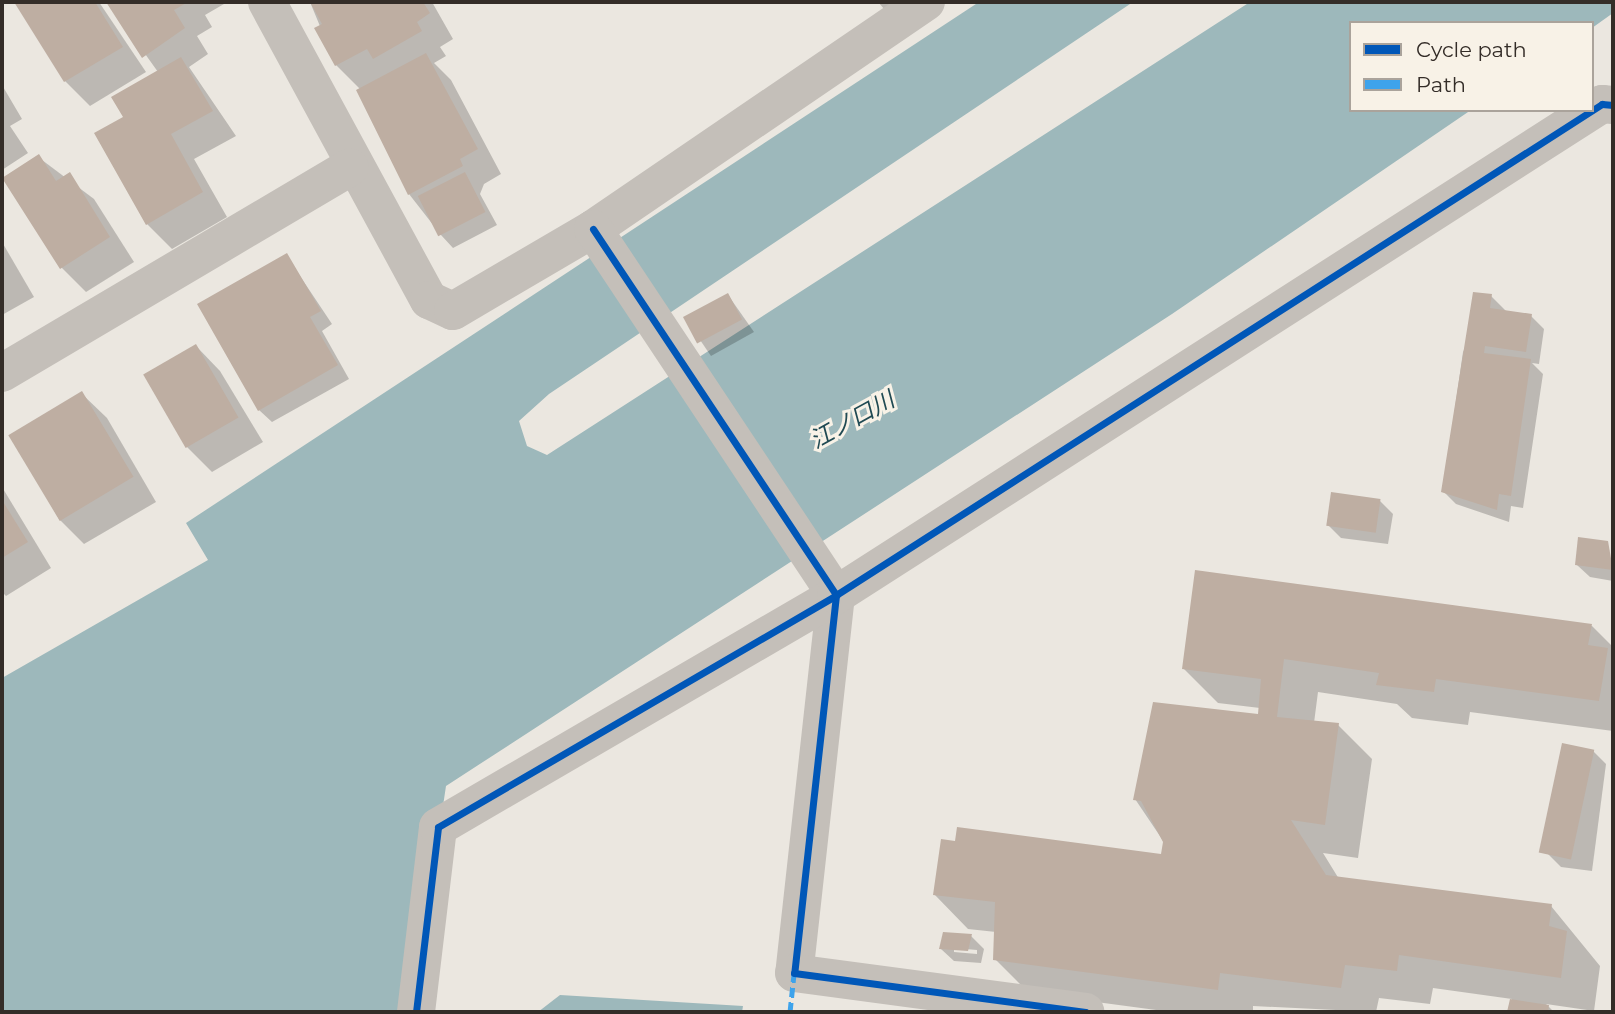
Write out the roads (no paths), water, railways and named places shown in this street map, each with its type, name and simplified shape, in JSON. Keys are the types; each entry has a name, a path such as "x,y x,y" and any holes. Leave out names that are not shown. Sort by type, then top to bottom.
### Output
{"street":[{"path":"267,2 350,167 429,300 453,311 593,229 926,2"},
{"path":"1594,111 1610,101"},
{"path":"416,1012 438,827 836,595 1593,112"},
{"path":"2,373 350,167"},
{"path":"593,229 836,595 793,973 1085,1012"}],"water":[{"name":"江ノ口川","path":"979,2 1133,2 549,394 519,421 527,446 547,455 1250,2 1613,2 1613,13 1594,27 1594,21 1349,21 1349,112 1468,112 1172,314 446,786 412,1012 2,1012 2,678 208,560 186,523"},
{"path":"560,995 743,1006 742,1012 538,1012"}]}
